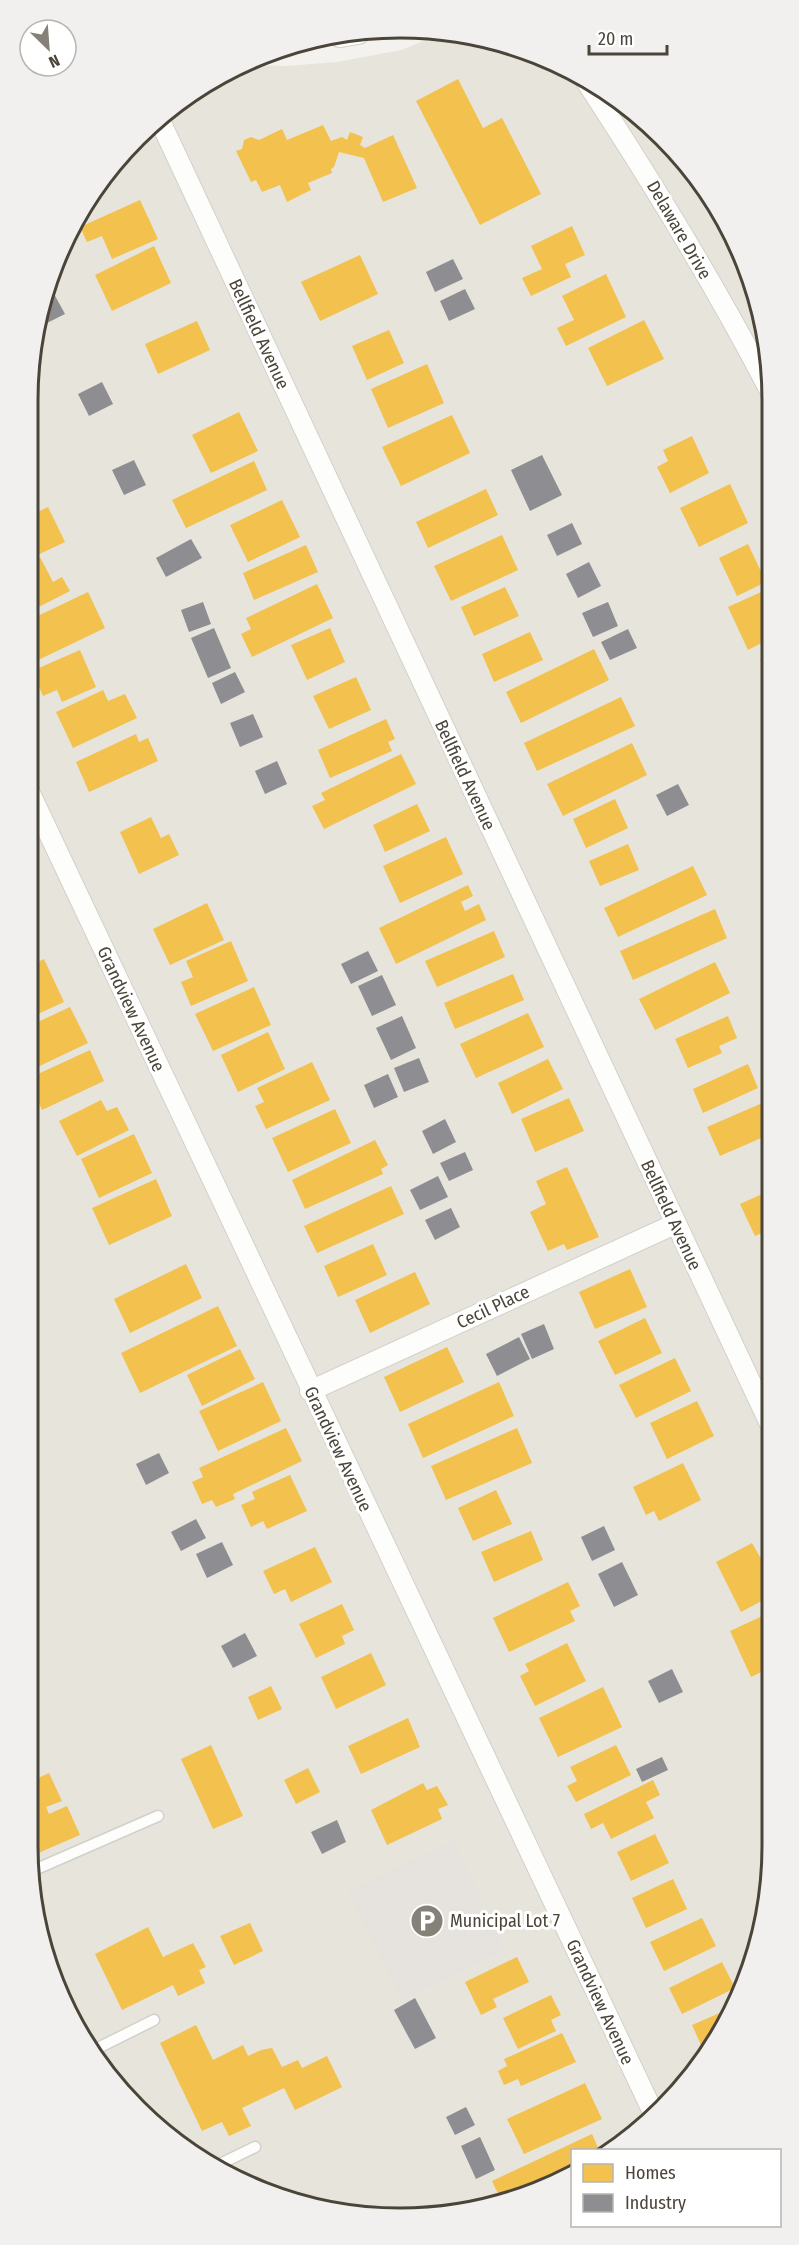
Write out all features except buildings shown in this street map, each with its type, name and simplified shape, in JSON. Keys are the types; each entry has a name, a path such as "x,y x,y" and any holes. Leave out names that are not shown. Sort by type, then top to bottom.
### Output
{"street":[{"name":"Delaware Drive","path":"595,95 654,186 761,373"},
{"name":"Bellfield Avenue","path":"162,126 762,1407"},
{"name":"Grandview Avenue","path":"38,810 310,1391 650,2106"},
{"name":"Cecil Place","path":"310,1391 675,1224"}],"lane":[{"path":"38,1869 159,1816"},
{"path":"99,2047 154,2020"},
{"path":"224,2162 255,2147"}],"shaded area":[{"path":"429,39 470,44 493,50 560,75 620,112 672,161 700,198 734,261 755,329 762,400 762,1846 755,1916 742,1962 724,2006 687,2066 638,2118 596,2149 571,2149 571,2164 538,2180 470,2201 400,2208 329,2201 283,2188 218,2159 179,2133 127,2084 86,2027 65,1984 44,1916 38,1869 38,376 44,329 50,306 75,239 112,179 161,127 198,99 260,65 337,62 401,50"},
{"name":"Municipal Lot 7","path":"453,1840 506,1950 401,2001 348,1891"}],"place":[{"name":"Municipal Lot 7","path":"427,1921"}]}
